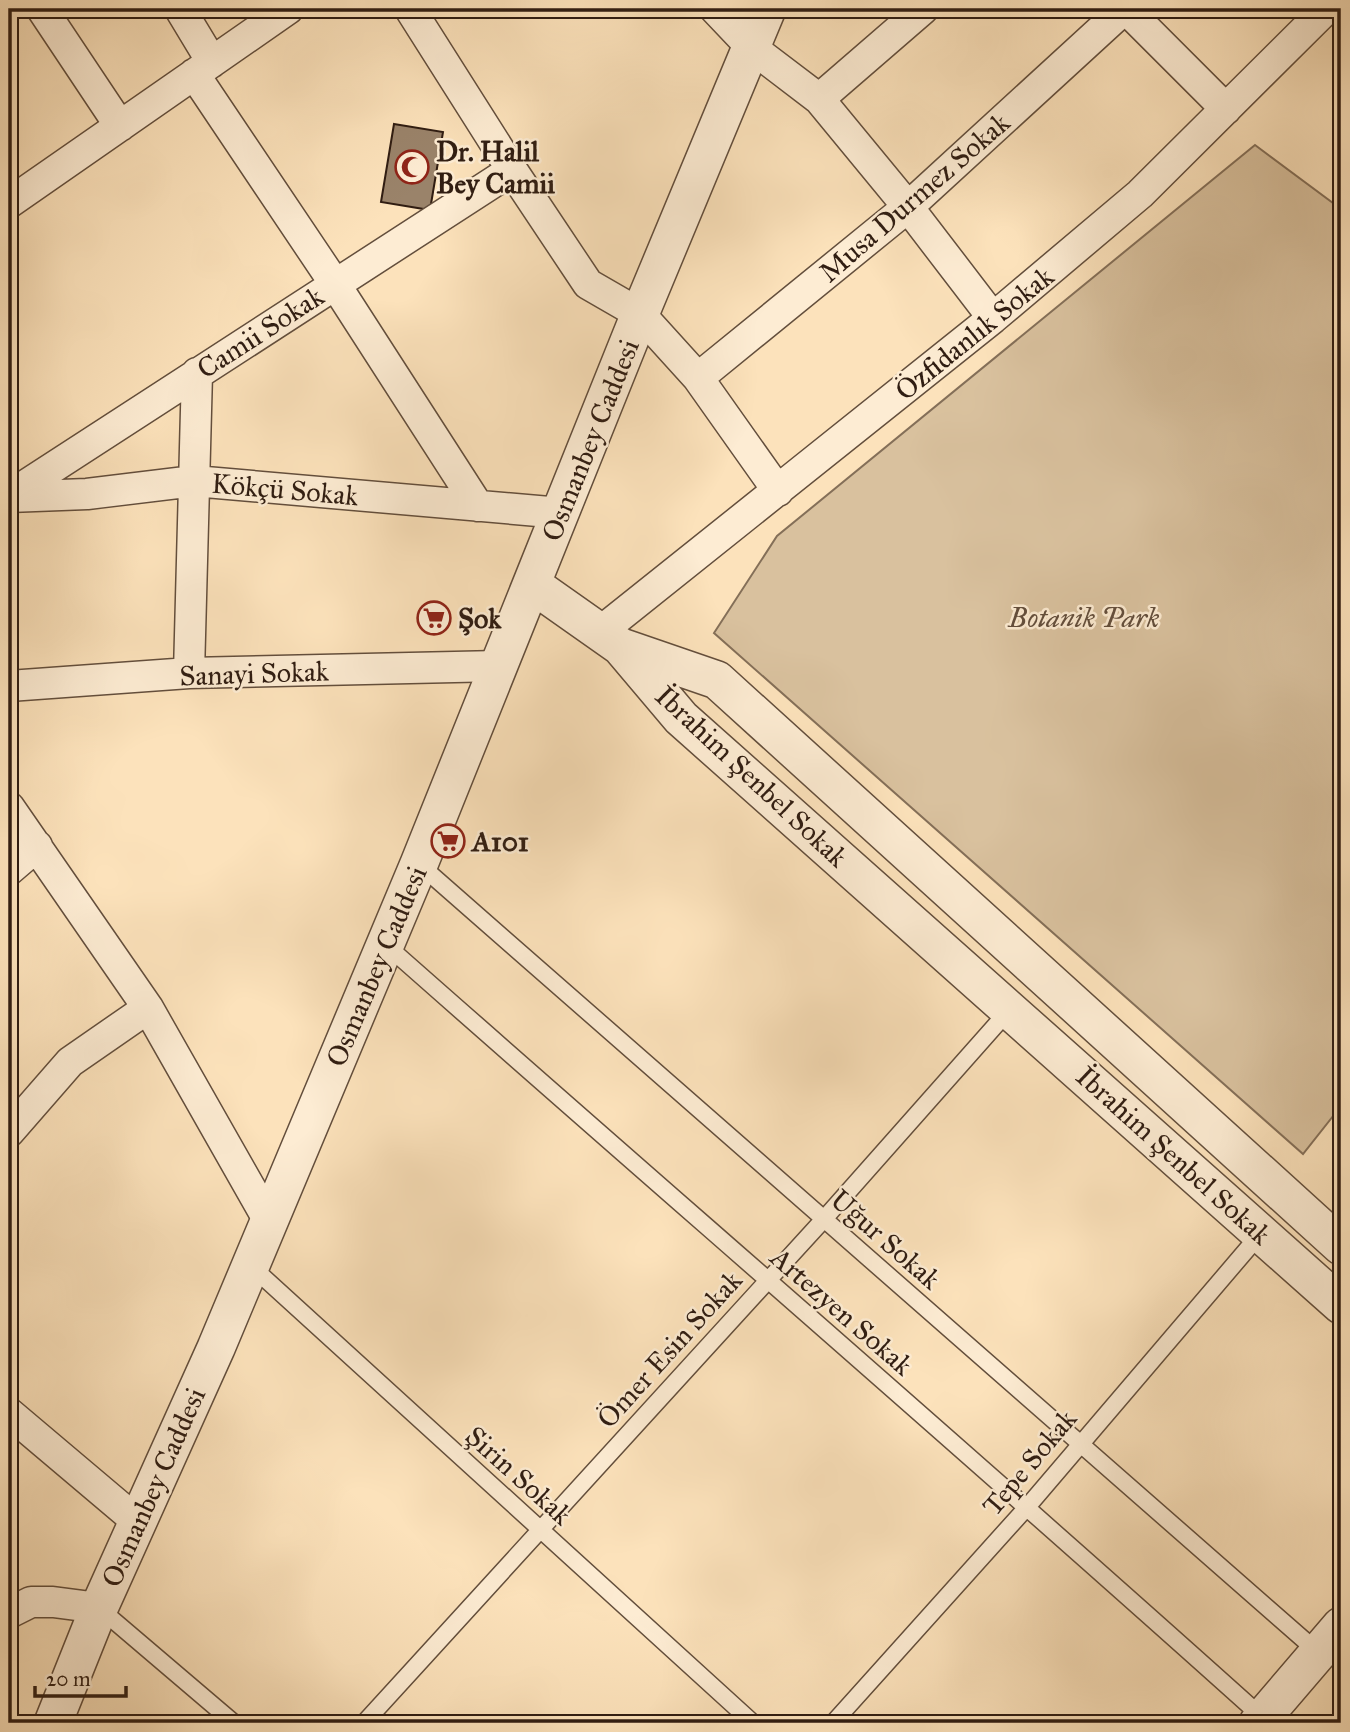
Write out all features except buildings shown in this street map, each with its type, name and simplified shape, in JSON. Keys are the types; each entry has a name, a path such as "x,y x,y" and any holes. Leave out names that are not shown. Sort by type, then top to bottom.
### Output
{"street":[{"path":"42,9 120,126"},
{"path":"180,9 203,68 335,284 478,506"},
{"path":"9,203 288,9"},
{"path":"410,9 588,284 640,314 698,378 778,491"},
{"path":"715,9 752,48 819,99 908,207 993,318"},
{"name":"Osmanbey Caddesi","path":"53,1723 99,1608 216,1348 419,864 640,314 767,9"},
{"path":"819,99 923,9"},
{"path":"1125,9 1226,109"},
{"name":"Musa Durmez Sokak","path":"698,378 908,207 1125,9"},
{"name":"Özfidanlık Sokak","path":"610,640 778,491 993,318 1140,194 1326,9"},
{"name":"Camii Sokak","path":"9,496 512,170"},
{"path":"189,673 197,373"},
{"name":"Kökçü Sokak","path":"9,496 88,494 194,481 561,513"},
{"path":"533,585 610,640"},
{"name":"İbrahim Şenbel Sokak","path":"610,640 717,680 1341,1246"},
{"name":"İbrahim Şenbel Sokak","path":"610,640 681,718 1341,1305"},
{"name":"Sanayi Sokak","path":"9,686 189,673 499,666"},
{"path":"9,807 148,1008 269,1221"},
{"path":"9,870 37,846"},
{"path":"1010,1009 1042,975"},
{"path":"9,1132 70,1062 148,1008"},
{"path":"9,1413 138,1522"},
{"path":"9,1613 31,1602 99,1608"},
{"path":"1261,1720 1330,1639"}],"lane":[{"name":"Uğur Sokak","path":"419,864 1080,1443 1330,1639"},
{"name":"Artezyen Sokak","path":"385,944 767,1281 1028,1506 1261,1720"},
{"name":"Ömer Esin Sokak","path":"364,1723 824,1219 1010,1009"},
{"name":"Tepe Sokak","path":"834,1723 1028,1506 1261,1233"},
{"name":"Şirin Sokak","path":"250,1265 753,1723"},
{"path":"99,1608 234,1723"}],"green space":[{"name":"Botanik Park","path":"1255,145 1341,209 1341,1106 1303,1154 714,633 777,536"}],"place":[{"name":"Dr. Halil Bey Camii","path":"412,167"},
{"name":"Şok","path":"434,618"},
{"name":"A101","path":"448,841"}]}
